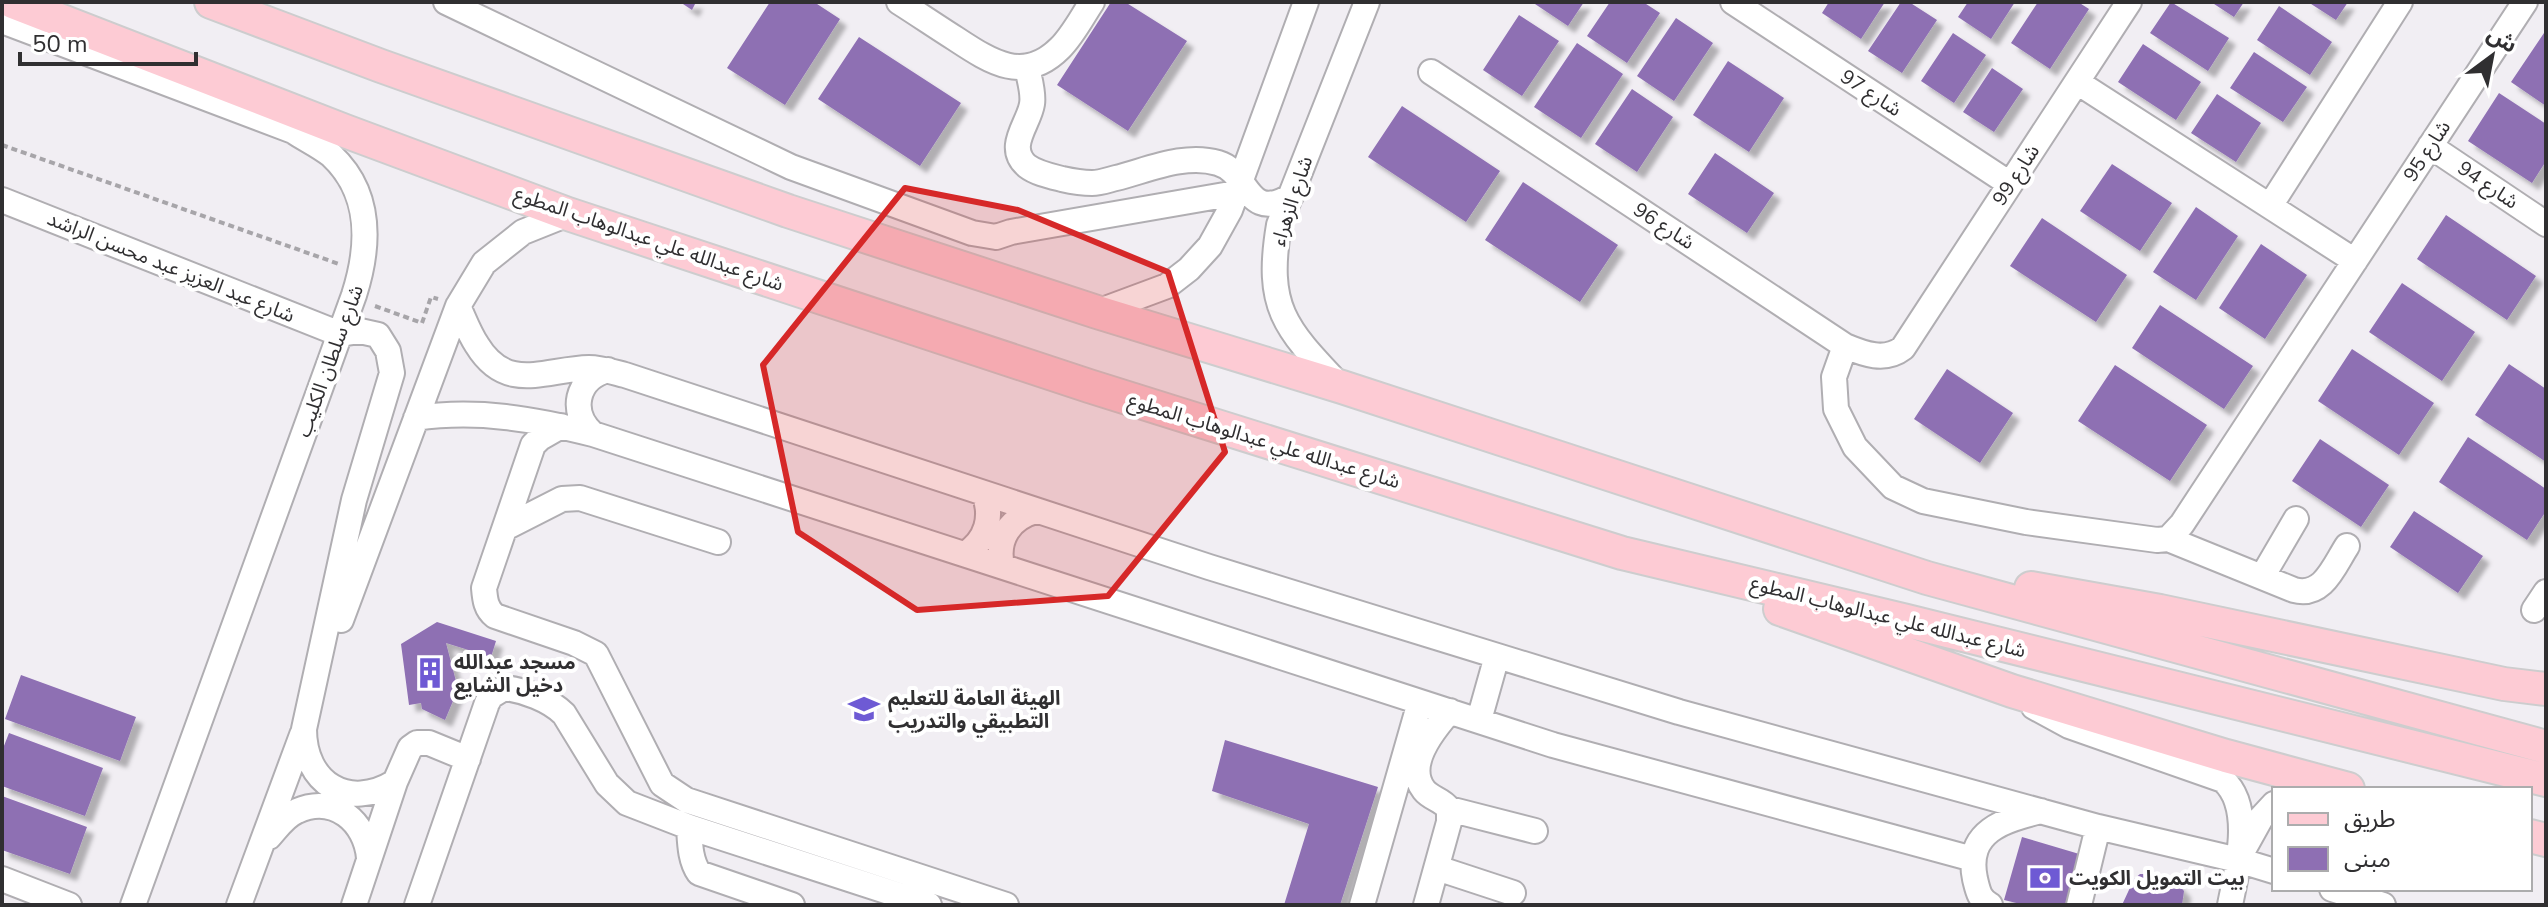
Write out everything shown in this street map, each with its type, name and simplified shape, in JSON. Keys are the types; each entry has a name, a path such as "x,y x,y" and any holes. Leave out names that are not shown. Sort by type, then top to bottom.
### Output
{"main road":[{"name":"شارع عبدالله علي عبدالوهاب المطوع","path":"13,2 568,214 1089,386 1622,553 2531,777"},
{"path":"211,2 788,211 1927,578 2535,744"},
{"path":"1622,553 2012,691 2341,787"},
{"path":"1927,578 2018,585 2097,599 2504,684 2546,689"}],"street":[{"path":"446,2 791,167 972,233 996,237 1238,187"},
{"path":"899,2 987,60 1006,67 1027,67 1042,62 1061,47 1092,2"},
{"path":"1097,312 1167,286 1189,269 1210,246 1230,210 1306,2"},
{"name":"شارع الزهراء","path":"1342,387 1303,346 1287,323 1275,294 1273,260 1279,225 1367,2"},
{"name":"شارع 97","path":"1733,2 2010,184"},
{"name":"شارع 99","path":"1903,348 2129,2"},
{"path":"2270,206 2400,2"},
{"name":"شارع 95","path":"2168,539 2213,478 2525,2"},
{"name":"شارع سلطان الكليب","path":"2,21 281,126 329,153 350,175 363,205 366,240 362,272 133,905"},
{"path":"1027,67 1032,104 1017,145 1020,157 1028,166 1052,177 1093,183 1168,163 1194,160 1216,162 1231,168 1238,187 1256,200 1268,204 1280,203 1291,196"},
{"name":"شارع 96","path":"1431,72 1845,346 1880,356 1895,354 1903,348"},
{"path":"2077,82 2355,261"},
{"name":"شارع 94","path":"2430,146 2546,224"},
{"name":"شارع عبد العزيز عبد محسن الراشد","path":"3,203 340,334 360,331 378,335 388,351 392,373 354,500 304,729"},
{"path":"239,905 458,306 484,263 523,232 568,214"},
{"path":"458,306 476,345 487,359 509,373 529,377 586,368 608,370 1224,572 1679,712 2098,827 2272,870"},
{"path":"1845,346 1834,377 1836,409 1855,447 1893,487 1923,501 2026,522 2168,539 2300,592 2313,591 2323,584 2347,546"},
{"path":"593,434 580,416 580,394 588,380 608,370"},
{"path":"416,418 450,413 534,419 593,434 1568,749 1973,859"},
{"path":"561,426 533,445 484,588 491,613 596,654 662,784 669,791 686,800 1006,905"},
{"path":"965,554 978,543 987,528 988,510 984,493"},
{"path":"505,528 570,497 718,542"},
{"path":"1002,566 1002,542 1009,527 1021,516 1036,511"},
{"path":"2262,577 2296,519"},
{"path":"1479,720 1497,656"},
{"path":"417,905 491,696 504,688 550,703 564,714 616,794 638,808 929,905"},
{"path":"2012,691 2041,712 2069,726 2223,780 2238,799 2240,826 2230,905"},
{"path":"1362,905 1420,702"},
{"path":"1450,711 1428,739 1419,763 1422,786 1426,792 1449,809 1535,831"},
{"path":"304,729 307,759 325,783 353,794 368,794 395,782"},
{"path":"354,905 405,755 417,743 429,743 468,759"},
{"path":"1979,793 1989,810 1993,827"},
{"path":"260,848 283,820 294,812 320,806 345,814 355,822 368,845 369,858"},
{"path":"2238,860 2261,818 2272,806"},
{"path":"1426,905 1449,822 1449,809"},
{"path":"1990,905 1978,893 1973,868 1980,841 1993,827 2005,821 2043,810"},
{"path":"689,827 691,854 699,873 792,905"},
{"path":"2079,905 2098,827"},
{"path":"1437,868 1513,893"},
{"path":"2,879 69,905"},
{"path":"2338,891 2383,905"}],"path":[{"path":"2,145 362,272"},
{"path":"369,304 422,323 431,297 458,306"}],"highlighted area":[{"path":"905,188 1018,210 1168,272 1225,452 1108,596 917,610 798,532 763,365"}],"building":[{"path":"680,2 696,2 692,10"},
{"path":"770,2 814,2 840,19 785,105 727,68"},
{"path":"1111,2 1125,2 1187,41 1128,131 1057,85"},
{"path":"1532,2 1584,2 1568,26"},
{"path":"1610,2 1643,2 1660,13 1627,63 1587,36"},
{"path":"1829,2 1885,2 1861,39 1822,13"},
{"path":"1901,2 1909,2 1937,20 1902,73 1868,51"},
{"path":"1968,2 2015,2 1991,39 1958,17"},
{"path":"2038,2 2078,2 2089,9 2050,69 2011,43"},
{"path":"2171,2 2229,38 2208,71 2150,33"},
{"path":"2211,2 2244,2 2234,17"},
{"path":"2308,2 2348,2 2336,20"},
{"path":"2279,6 2332,42 2310,75 2257,40"},
{"path":"1519,15 1559,41 1522,96 1483,70"},
{"path":"1676,18 1713,43 1674,101 1637,76"},
{"path":"1953,33 1986,55 1954,103 1921,81"},
{"path":"2546,34 2546,106 2511,82"},
{"path":"859,37 961,103 920,166 818,99"},
{"path":"1577,43 1623,74 1581,138 1534,107"},
{"path":"2143,44 2201,82 2176,120 2118,82"},
{"path":"2254,52 2307,87 2283,122 2230,88"},
{"path":"1728,61 1784,98 1749,152 1693,115"},
{"path":"1992,68 2023,89 1994,132 1963,112"},
{"path":"1632,89 1673,117 1637,172 1595,144"},
{"path":"2499,93 2546,124 2546,161 2532,183 2468,141"},
{"path":"2217,94 2261,123 2236,162 2191,133"},
{"path":"1402,106 1500,171 1466,222 1368,157"},
{"path":"1715,153 1774,193 1747,233 1688,194"},
{"path":"2112,164 2172,203 2140,251 2080,211"},
{"path":"1523,182 1618,245 1580,302 1485,240"},
{"path":"2196,207 2238,236 2196,300 2153,272"},
{"path":"2446,215 2536,276 2507,320 2417,259"},
{"path":"2042,218 2127,275 2096,322 2010,266"},
{"path":"2261,244 2307,275 2265,339 2219,308"},
{"path":"2402,283 2475,332 2442,381 2369,332"},
{"path":"2160,305 2253,366 2224,409 2132,348"},
{"path":"2352,349 2434,403 2399,455 2318,401"},
{"path":"2509,364 2546,389 2546,462 2475,415"},
{"path":"2115,365 2207,425 2170,481 2078,421"},
{"path":"1947,369 2013,413 1980,463 1914,419"},
{"path":"2468,437 2546,489 2546,511 2527,540 2439,482"},
{"path":"2320,439 2389,485 2361,527 2292,481"},
{"path":"2414,511 2483,556 2458,593 2390,547"},
{"name":"مسجد عبدالله دخيل الشايع","path":"437,622 496,641 491,657 446,643 458,689 445,720 422,709 421,703 409,705 401,644"},
{"path":"21,675 136,717 120,761 5,719"},
{"path":"9,733 103,768 85,816 2,786 2,751"},
{"path":"1225,740 1378,787 1340,905 1284,905 1309,824 1212,791"},
{"path":"2,796 87,827 70,874 2,850"},
{"name":"بيت التمويل الكويت","path":"2022,837 2086,856 2073,905 2025,905 2004,900"},
{"path":"2140,874 2172,878 2184,891 2182,905 2122,905 2134,879"}],"place":[{"name":"مسجد عبدالله دخيل الشايع","path":"430,673"},
{"name":"الهيئة العامة للتعليم التطبيقي والتدريب","path":"864,709"},
{"name":"بيت التمويل الكويت","path":"2045,878"}]}
